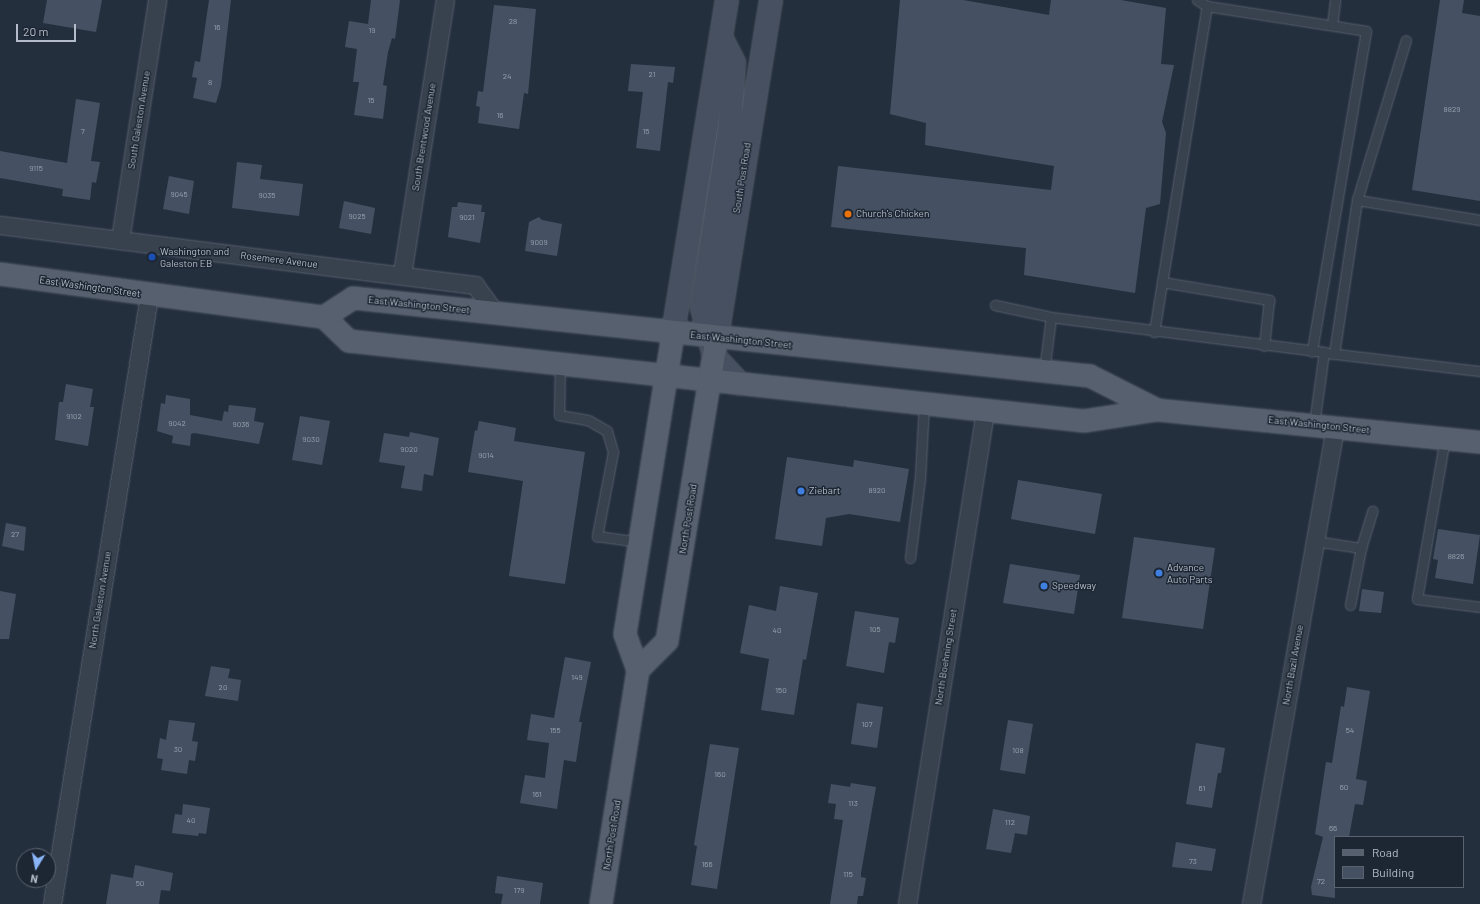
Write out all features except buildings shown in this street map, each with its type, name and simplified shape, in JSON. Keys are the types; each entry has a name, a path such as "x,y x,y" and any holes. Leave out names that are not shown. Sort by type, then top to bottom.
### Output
{"main road":[{"path":"673,332 727,0"},
{"name":"South Post Road","path":"713,343 771,0"},
{"path":"721,37 734,63 730,124 702,308 713,343 740,384"},
{"name":"East Washington Street","path":"0,274 149,296 324,317 349,341 1084,422 1157,410 1325,425 1480,442"},
{"name":"East Washington Street","path":"324,317 353,298 673,332 713,343 1090,376 1157,410"},
{"name":"North Post Road","path":"601,904 638,670 625,634 673,332"},
{"name":"North Post Road","path":"638,670 667,641 711,381 713,343"}],"street":[{"name":"South Galeston Avenue","path":"120,240 157,0"},
{"name":"South Brentwood Avenue","path":"402,274 445,0"},
{"name":"Rosemere Avenue","path":"0,224 402,274 475,285 495,313"},
{"name":"North Galeston Avenue","path":"52,904 149,296"},
{"name":"North Boehning Street","path":"907,904 985,411"},
{"name":"North Bazil Avenue","path":"1251,904 1315,541 1325,425"}],"lane":[{"path":"1197,0 1207,6 1366,31 1312,351"},
{"path":"1332,25 1335,0"},
{"path":"1154,332 1207,6"},
{"path":"1334,354 1357,200 1406,40"},
{"path":"1357,200 1480,220"},
{"path":"1162,282 1269,300 1264,346"},
{"path":"995,305 1051,317 1154,332 1480,371"},
{"path":"1044,371 1051,317"},
{"path":"1324,352 1325,425"},
{"path":"560,364 559,415 588,420 607,431 613,452 597,536 639,542"},
{"path":"910,558 920,478 924,404"},
{"path":"1445,438 1417,599 1480,607"},
{"path":"1350,605 1361,548 1372,511"},
{"path":"1315,541 1361,548"}],"place":[{"name":"Church's Chicken","path":"848,214"},
{"name":"Washington and Galeston EB","path":"152,257"},
{"name":"Ziebart","path":"801,491"},
{"name":"Advance Auto Parts","path":"1159,573"},
{"name":"Speedway","path":"1044,586"}]}
